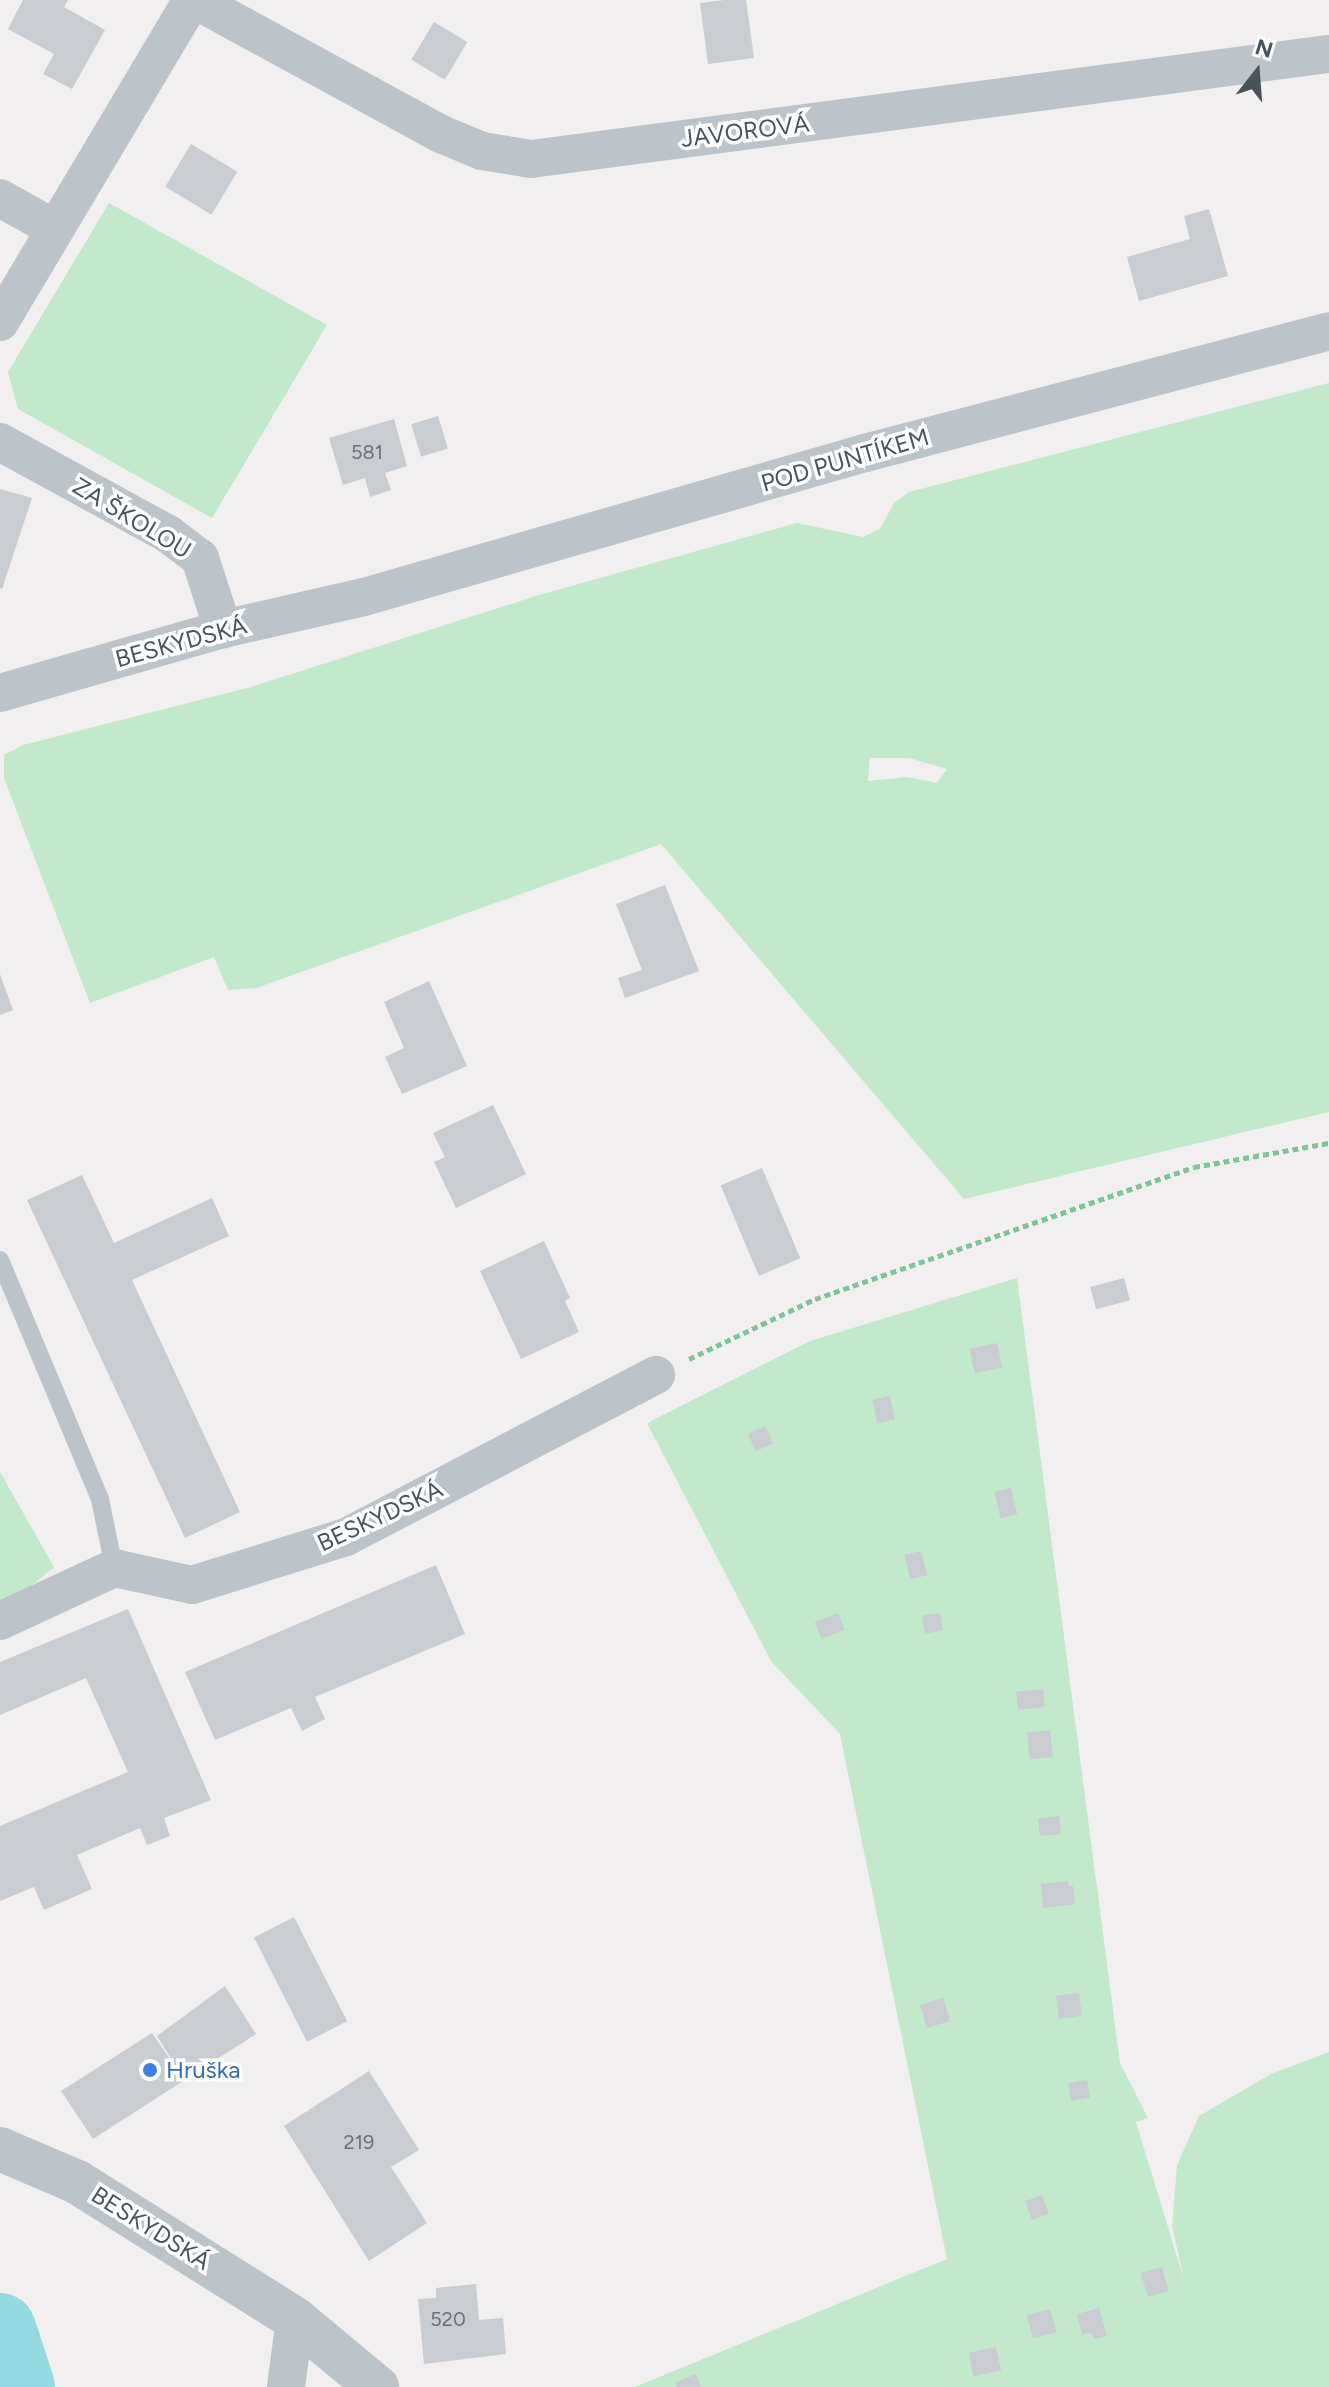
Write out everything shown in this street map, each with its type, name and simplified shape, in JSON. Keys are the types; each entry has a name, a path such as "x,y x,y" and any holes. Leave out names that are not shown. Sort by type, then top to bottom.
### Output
{"street":[{"name":"JAVOROVÁ","path":"194,0 441,134 482,151 531,159 1329,54"},
{"path":"0,322 194,0"},
{"path":"0,198 55,229"},
{"name":"POD PUNTÍKEM","path":"364,597 865,453 1329,331"},
{"name":"ZA ŠKOLOU","path":"0,442 168,534 200,558 223,629"},
{"name":"BESKYDSKÁ","path":"0,693 223,629 364,597"},
{"name":"BESKYDSKÁ","path":"114,1568 192,1585 346,1537 656,1375"},
{"path":"0,1621 114,1568"},
{"name":"BESKYDSKÁ","path":"0,2149 77,2182 295,2319 377,2387"},
{"path":"286,2387 295,2319"}],"lane":[{"path":"0,1260 100,1499 114,1568"}],"path":[{"path":"656,1375 815,1299 1194,1167 1329,1143"}],"green space":[{"path":"109,203 327,325 212,518 18,409 8,372"},
{"path":"1329,383 1329,1112 964,1199 661,844 256,988 228,990 214,957 90,1003 4,778 4,755 23,745 251,687 539,595 797,523 863,537 880,529 894,503 909,492","holes":["870,758 909,758 947,769 937,783 907,777 868,781"]},
{"path":"1017,1278 1120,2063 1148,2118 1136,2122 1184,2280 1172,2226 1177,2165 1199,2116 1271,2074 1329,2052 1329,2387 635,2387 947,2259 840,1734 771,1661 647,1423 810,1341"},
{"path":"0,1472 54,1567 24,1592 0,1605"}],"building":[{"path":"23,0 68,0 64,7 105,30 72,89 43,74 54,54 8,29"},
{"path":"746,0 754,58 708,64 700,3"},
{"path":"434,22 467,42 445,80 411,60"},
{"path":"191,144 237,172 212,215 165,187"},
{"path":"1209,209 1228,276 1139,301 1127,257 1190,239 1184,216"},
{"path":"438,416 448,449 421,457 411,424"},
{"path":"394,419 407,466 385,473 391,490 370,497 365,478 343,485 329,438"},
{"path":"0,489 32,498 2,589 0,588"},
{"path":"665,885 699,971 625,998 618,978 642,970 616,904"},
{"path":"0,974 13,1010 0,1015"},
{"path":"429,981 467,1066 402,1094 385,1057 404,1048 384,1002"},
{"path":"493,1105 526,1174 456,1208 434,1162 445,1157 433,1133"},
{"path":"762,1168 800,1258 759,1276 721,1186"},
{"path":"82,1175 114,1243 212,1198 229,1236 132,1280 240,1512 185,1538 27,1200"},
{"path":"544,1241 570,1298 565,1301 579,1332 521,1359 480,1271"},
{"path":"1124,1278 1130,1300 1096,1309 1090,1287"},
{"path":"997,1343 1002,1367 975,1373 970,1349"},
{"path":"890,1396 895,1419 877,1423 872,1400"},
{"path":"765,1426 773,1443 756,1451 748,1434"},
{"path":"1011,1488 1017,1514 1001,1518 994,1492"},
{"path":"921,1551 927,1575 911,1579 905,1555"},
{"path":"436,1565 465,1634 315,1697 325,1719 302,1731 291,1708 215,1740 185,1672"},
{"path":"128,1609 211,1800 164,1818 170,1836 147,1845 140,1828 77,1855 92,1889 44,1910 34,1887 0,1901 0,1826 128,1772 86,1678 0,1715 0,1662"},
{"path":"838,1613 845,1630 822,1639 815,1622"},
{"path":"940,1613 943,1631 925,1634 922,1616"},
{"path":"1043,1689 1045,1707 1018,1710 1016,1692"},
{"path":"1050,1730 1053,1757 1030,1759 1027,1732"},
{"path":"1059,1816 1061,1834 1040,1836 1038,1818"},
{"path":"1068,1881 1069,1886 1073,1886 1075,1904 1043,1908 1041,1884"},
{"path":"294,1917 347,2021 307,2042 254,1937"},
{"path":"225,1986 256,2034 93,2139 61,2091 152,2033 181,2075 157,2036"},
{"path":"1079,1993 1082,2016 1059,2019 1056,1996"},
{"path":"943,1998 950,2021 927,2028 920,2005"},
{"path":"369,2071 419,2150 391,2167 427,2223 369,2261 284,2126"},
{"path":"1087,2080 1090,2098 1071,2101 1068,2083"},
{"path":"1042,2195 1049,2214 1032,2220 1025,2201"},
{"path":"1162,2267 1169,2291 1148,2297 1141,2273"},
{"path":"476,2284 479,2320 503,2318 506,2354 424,2364 418,2299 436,2298 436,2288"},
{"path":"1099,2308 1107,2336 1094,2339 1092,2333 1082,2334 1077,2314"},
{"path":"1050,2309 1056,2332 1033,2338 1027,2315"},
{"path":"996,2347 1001,2370 974,2376 969,2353"},
{"path":"696,2374 701,2387 677,2387 675,2383"}],"waterway":[{"path":"0,2329 19,2387"}],"place":[{"name":"Hruška","path":"150,2070"}]}
